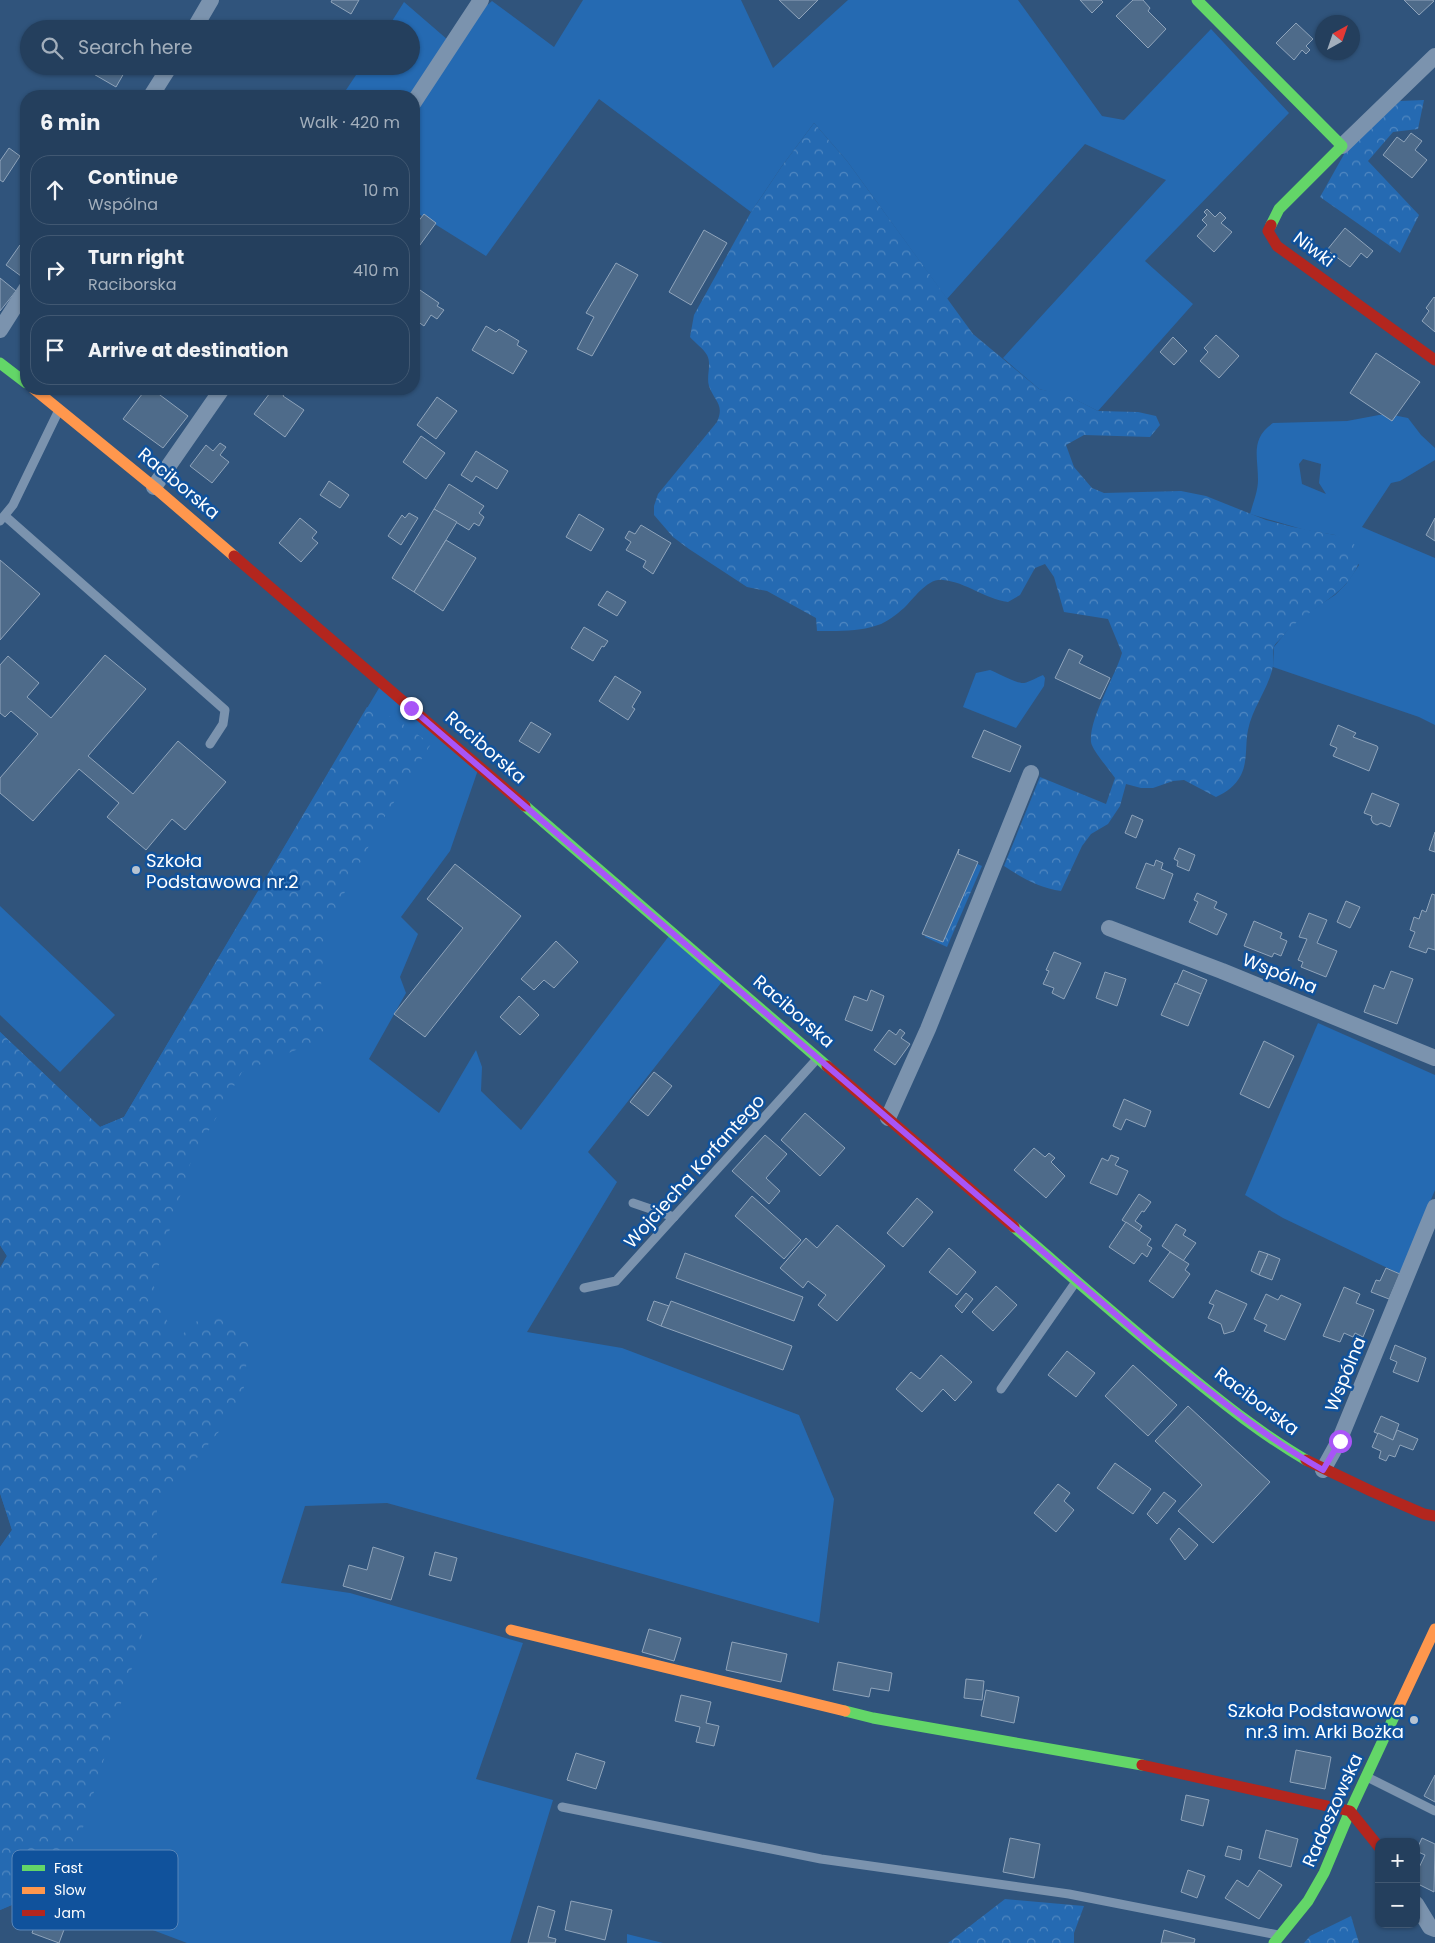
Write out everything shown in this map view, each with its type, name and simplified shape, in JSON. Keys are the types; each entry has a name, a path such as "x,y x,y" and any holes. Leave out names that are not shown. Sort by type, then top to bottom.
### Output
{"main road":[{"path":"1197,0 1342,146"},
{"name":"Niwki","path":"1342,146 1279,209 1268,231 1278,246 1435,360"},
{"path":"0,363 20,378"},
{"name":"Raciborska","path":"41,395 154,487 1156,1349 1245,1420 1290,1451 1323,1470 1424,1514 1435,1516"},
{"name":"Radoszowska","path":"1277,1939 1308,1902 1324,1873 1350,1811 1435,1629"},
{"path":"511,1630 873,1718 1174,1771 1350,1811 1375,1842"}],"street":[{"path":"199,20 211,0"},
{"path":"420,93 482,0"},
{"name":"Niwki","path":"1342,146 1435,56"},
{"path":"155,90 164,75"},
{"path":"0,330 20,298"},
{"path":"154,487 218,395"},
{"path":"888,1118 928,1029 1031,773"},
{"name":"Wspólna","path":"1109,928 1222,971 1435,1058"},
{"name":"Wspólna","path":"1323,1470 1340,1441 1435,1208"},
{"path":"1420,1910 1430,1926 1435,1929"}],"lane":[{"path":"60,410 13,505 2,518 225,710 223,724 210,744"},
{"name":"Wojciecha Korfantego","path":"584,1288 616,1281 818,1058"},
{"path":"633,1203 674,1217"},
{"path":"1001,1389 1077,1280"},
{"path":"1366,1776 1435,1811"},
{"path":"562,1807 821,1859 1069,1894 1277,1939"}],"green space":[{"path":"583,0 741,0 773,68 848,0 1018,0 1102,116 1124,120 1211,29 1289,113 1145,261 1193,304 1098,411 1072,398 1039,389 1003,358 1166,180 1085,144 947,299 847,161 814,123 751,212 599,99 486,256 420,215 420,90 346,90 356,75 420,75 420,20 393,20 404,2 448,40 492,1 554,47"},
{"path":"1424,100 1418,129 1393,132 1368,161 1419,215 1400,253 1320,197 1347,149 1400,101"},
{"path":"814,123 847,161 973,334 1039,389 1067,395 1098,411 1138,412 1156,416 1160,425 1150,437 1084,435 1066,445 1074,467 1092,488 1104,493 1181,491 1206,496 1266,520 1335,535 1352,542 1361,552 1357,566 1350,579 1341,589 1293,626 1275,646 1271,674 1250,722 1245,764 1236,782 1227,791 1216,797 1184,780 1173,781 1153,788 1141,788 1126,784 1120,806 1108,824 1091,834 1082,846 1061,891 1031,882 1004,866 1040,777 1106,804 1115,778 1097,755 1091,742 1091,732 1098,710 1122,653 1108,619 1064,612 1054,577 1045,564 1035,568 1020,595 1008,602 991,598 951,581 937,580 926,586 904,608 881,624 855,630 817,631 816,618 767,591 747,587 673,537 654,515 654,506 658,494 717,422 720,411 708,382 709,366 707,355 690,337 694,315 751,212"},
{"path":"1379,415 1408,418 1421,435 1435,448 1435,460 1400,481 1391,483 1362,527 1435,558 1435,725 1419,717 1273,667 1274,647 1290,627 1335,595 1346,584 1359,565 1335,535 1305,530 1250,514 1258,484 1258,442 1261,435 1273,423 1347,421","holes":["1303,459 1321,464 1319,483 1326,494 1302,484 1299,464"]},
{"path":"990,670 1021,683 1043,675 1045,678 1044,686 1016,728 963,707 976,673"},
{"path":"382,683 479,767 450,851 401,917 418,934 400,977 406,993 369,1059 439,1113 476,1050 482,1067 481,1091 521,1130 672,932 725,978 588,1152 617,1182 527,1332 622,1348 799,1415 834,1499 819,1623 387,1503 305,1506 281,1583 350,1593 523,1643 476,1779 553,1800 510,1943 187,1943 153,1930 178,1930 178,1850 12,1850 12,1905 0,1910 0,1547 12,1530 0,1493 0,1268 7,1256 0,1245 0,1032 100,1127 124,1117"},
{"path":"367,707 396,719 431,744 382,821 325,930 321,986 328,1037 242,1072 190,1164 153,1284 175,1341 207,1312 250,1331 242,1404 157,1506 157,1586 76,1850 12,1850 12,1905 0,1910 0,1547 12,1530 0,1493 0,1268 7,1256 0,1245 0,1032 100,1127 124,1117"},
{"path":"960,856 982,866 947,947 925,937"},
{"path":"0,906 115,1015 60,1072 0,1015"},
{"path":"1318,1023 1435,1075 1435,1190 1400,1274 1283,1218 1245,1195"},
{"path":"1005,1899 1084,1906 1074,1933 1074,1943 948,1943"},
{"path":"1351,1916 1359,1943 1304,1943 1310,1936"},
{"path":"627,1934 663,1943 627,1943"}],"building":[{"path":"332,0 359,0 351,14 331,2"},
{"path":"779,0 818,0 799,19"},
{"path":"1080,0 1101,0 1103,2 1092,13"},
{"path":"1133,0 1143,0 1150,8 1148,11 1166,29 1148,48 1116,16"},
{"path":"1404,0 1432,0 1434,1 1419,15"},
{"path":"1296,23 1313,39 1306,46 1310,50 1306,54 1302,50 1294,60 1276,43"},
{"path":"95,75 123,75 116,87"},
{"path":"1411,133 1422,141 1415,150 1427,160 1412,178 1383,155 1397,137 1404,142"},
{"path":"9,148 20,156 3,182 0,180 0,161"},
{"path":"1207,209 1215,217 1220,212 1226,218 1221,223 1232,232 1214,252 1197,236 1207,225 1202,220 1207,215 1204,212"},
{"path":"424,214 436,223 420,245 420,219"},
{"path":"1345,228 1373,251 1367,258 1361,253 1350,267 1327,250"},
{"path":"704,230 727,243 691,305 669,292"},
{"path":"20,245 20,275 6,265"},
{"path":"616,263 638,275 592,356 577,349 594,317 586,313"},
{"path":"0,278 16,291 0,311"},
{"path":"420,290 439,303 437,306 444,310 437,319 431,315 424,326 420,323"},
{"path":"1434,297 1435,332 1422,321 1429,311 1426,308"},
{"path":"486,326 496,332 499,329 519,341 517,345 527,351 513,374 472,350"},
{"path":"1216,335 1239,356 1219,378 1200,361 1208,352 1204,348"},
{"path":"1173,337 1187,351 1174,365 1160,352"},
{"path":"1376,353 1420,382 1392,421 1350,393"},
{"path":"141,395 160,395 188,416 163,448 123,419"},
{"path":"268,395 284,395 304,410 285,437 254,414"},
{"path":"437,397 457,411 436,439 417,425"},
{"path":"421,436 445,453 426,479 403,462"},
{"path":"220,443 226,447 220,455 229,462 212,483 190,466 206,445 213,451"},
{"path":"476,451 508,471 497,489 476,476 472,482 461,475"},
{"path":"329,481 349,495 340,508 320,495"},
{"path":"449,484 484,506 479,513 484,517 479,526 474,523 469,530 434,509"},
{"path":"434,509 457,522 414,592 392,578"},
{"path":"409,513 418,518 401,545 388,536 402,515 405,518"},
{"path":"579,514 604,529 591,551 566,537"},
{"path":"300,518 317,532 312,538 318,543 301,562 279,543"},
{"path":"1435,518 1435,541 1426,535"},
{"path":"641,525 671,543 653,574 643,567 646,561 626,550 631,542 625,538 629,531 635,534"},
{"path":"446,540 476,558 443,611 414,592"},
{"path":"0,560 40,594 0,640"},
{"path":"607,591 626,602 617,616 598,605"},
{"path":"584,627 608,641 604,647 602,646 593,661 571,648"},
{"path":"1069,649 1083,656 1079,663 1110,678 1100,699 1055,678"},
{"name":"Szkoła Podstawowa nr.2","path":"105,655 146,689 88,756 133,794 178,741 226,782 185,830 172,819 146,850 107,817 119,803 79,769 33,821 0,793 0,778 38,734 11,711 5,717 0,713 0,665 8,656 39,683 27,697 51,718"},
{"path":"615,676 641,692 632,707 635,709 628,720 599,701"},
{"path":"531,722 551,734 539,753 519,741"},
{"path":"1338,725 1356,733 1353,737 1377,746 1378,748 1369,771 1333,756 1337,748 1330,745"},
{"path":"984,730 1021,746 1010,772 972,757"},
{"path":"1372,793 1399,804 1390,827 1381,823 1377,825 1373,823 1372,816 1364,813"},
{"path":"1132,815 1143,820 1136,838 1125,833"},
{"path":"1435,832 1435,852 1429,850"},
{"path":"1179,848 1195,855 1189,871 1177,866 1178,861 1174,859"},
{"path":"959,849 958,854 978,862 943,942 922,934"},
{"path":"1156,860 1163,863 1161,869 1173,874 1164,899 1136,888 1146,863 1154,866"},
{"path":"455,864 521,916 425,1037 394,1014 463,928 427,899"},
{"path":"1197,893 1217,902 1214,908 1227,914 1217,935 1189,922 1198,902 1194,900"},
{"path":"1432,894 1435,895 1435,950 1428,948 1426,953 1409,947 1415,932 1410,930 1414,917 1419,919 1422,910 1426,912"},
{"path":"1346,901 1360,907 1350,928 1337,922"},
{"path":"1309,913 1327,920 1317,943 1337,951 1326,977 1301,967 1303,962 1298,960 1307,939 1299,937"},
{"path":"1254,921 1282,933 1280,938 1287,941 1281,956 1274,953 1272,957 1244,946"},
{"path":"556,941 578,962 554,988 544,980 534,990 521,979"},
{"path":"1054,952 1081,963 1064,999 1052,993 1054,988 1043,984 1049,971 1046,970"},
{"path":"1183,970 1207,980 1201,994 1177,984"},
{"path":"1391,971 1413,979 1397,1024 1364,1012 1374,985 1384,989"},
{"path":"1105,972 1126,979 1117,1006 1096,998"},
{"path":"1175,983 1201,994 1188,1026 1161,1015"},
{"path":"871,990 884,996 872,1031 845,1020 854,996 867,1001"},
{"path":"519,996 539,1015 520,1035 500,1017"},
{"path":"900,1029 905,1033 901,1038 910,1044 895,1065 874,1050 889,1030 896,1035"},
{"path":"1264,1041 1294,1056 1269,1108 1240,1094"},
{"path":"654,1072 672,1086 648,1116 630,1102"},
{"path":"1124,1099 1151,1111 1145,1127 1126,1119 1121,1130 1113,1126"},
{"path":"805,1113 845,1148 820,1176 781,1140"},
{"path":"765,1135 787,1154 766,1178 780,1191 769,1204 732,1171"},
{"path":"1034,1148 1045,1157 1049,1153 1055,1158 1051,1162 1065,1176 1046,1198 1014,1170"},
{"path":"1111,1155 1119,1158 1115,1165 1128,1171 1117,1195 1090,1183 1102,1158 1108,1161"},
{"path":"1139,1194 1151,1202 1135,1221 1142,1226 1139,1231 1122,1220"},
{"path":"752,1196 801,1240 784,1259 735,1216"},
{"path":"917,1198 933,1212 903,1247 887,1233"},
{"path":"1126,1222 1151,1239 1147,1245 1152,1248 1147,1257 1142,1253 1134,1264 1109,1247"},
{"path":"1176,1224 1186,1230 1183,1235 1196,1243 1183,1261 1162,1246"},
{"path":"837,1225 885,1266 837,1321 818,1305 826,1295 808,1281 803,1288 780,1268 806,1238 817,1248"},
{"path":"949,1248 976,1272 957,1295 929,1272"},
{"path":"1259,1251 1268,1254 1259,1275 1251,1271"},
{"path":"1170,1252 1189,1264 1185,1270 1190,1274 1173,1298 1149,1281"},
{"path":"685,1253 803,1297 794,1321 676,1278"},
{"path":"1268,1254 1280,1259 1272,1280 1259,1275"},
{"path":"1386,1268 1400,1274 1389,1299 1371,1292 1376,1280 1380,1281"},
{"path":"996,1286 1017,1305 993,1331 972,1312"},
{"path":"1344,1287 1360,1294 1356,1303 1374,1310 1363,1337 1355,1333 1353,1337 1344,1333 1340,1342 1323,1336"},
{"path":"1216,1290 1247,1304 1234,1331 1224,1334 1221,1324 1208,1318 1214,1305 1209,1303"},
{"path":"966,1293 973,1299 962,1313 955,1306"},
{"path":"1266,1294 1278,1300 1281,1295 1301,1304 1285,1340 1264,1331 1267,1325 1254,1319"},
{"path":"654,1301 669,1306 661,1326 647,1320"},
{"path":"671,1301 792,1346 783,1370 661,1326"},
{"path":"1395,1345 1426,1358 1418,1382 1393,1372 1397,1362 1390,1359"},
{"path":"1067,1351 1095,1373 1076,1397 1048,1375"},
{"path":"941,1355 972,1382 955,1401 943,1389 922,1412 896,1389 911,1372 920,1379"},
{"path":"1133,1365 1177,1405 1148,1436 1105,1396"},
{"path":"1188,1406 1270,1482 1213,1543 1178,1511 1202,1485 1155,1441"},
{"path":"1381,1416 1399,1424 1393,1440 1374,1432"},
{"path":"1397,1430 1418,1439 1413,1450 1400,1445 1395,1457 1389,1455 1386,1461 1379,1458 1381,1451 1372,1447 1378,1433 1393,1440"},
{"path":"1115,1463 1151,1489 1133,1514 1097,1488"},
{"path":"1058,1484 1070,1493 1064,1501 1074,1510 1056,1532 1034,1513"},
{"path":"1164,1492 1176,1501 1157,1524 1147,1514"},
{"path":"1179,1528 1198,1545 1185,1560 1170,1539"},
{"path":"373,1547 404,1557 391,1600 343,1586 349,1565 367,1570"},
{"path":"435,1552 457,1558 451,1581 429,1575"},
{"path":"649,1629 681,1638 674,1661 642,1652"},
{"path":"732,1642 787,1654 781,1682 726,1670"},
{"path":"838,1662 892,1673 889,1691 871,1688 869,1697 833,1690"},
{"path":"966,1679 984,1681 982,1700 964,1698"},
{"path":"986,1690 1019,1697 1014,1723 981,1716"},
{"path":"681,1695 711,1702 706,1723 719,1726 714,1746 696,1742 700,1727 675,1721"},
{"path":"1296,1750 1331,1757 1325,1789 1290,1782"},
{"path":"576,1753 605,1762 596,1789 567,1780"},
{"path":"1435,1775 1435,1802 1424,1796"},
{"path":"1186,1795 1209,1800 1203,1826 1181,1820"},
{"path":"1266,1830 1298,1839 1291,1867 1259,1858"},
{"path":"1010,1838 1040,1844 1034,1878 1003,1872"},
{"path":"1422,1838 1435,1844 1434,1892 1420,1885 1420,1866 1425,1855 1420,1853"},
{"path":"1228,1846 1242,1850 1240,1860 1225,1856"},
{"path":"1188,1870 1205,1876 1197,1898 1181,1892"},
{"path":"1259,1870 1282,1885 1259,1919 1225,1898 1237,1880 1248,1887"},
{"path":"571,1901 612,1910 605,1940 565,1930"},
{"path":"538,1906 555,1911 548,1937 556,1939 555,1943 528,1943"},
{"path":"33,1930 64,1930 59,1943 32,1933"},
{"path":"1164,1930 1195,1939 1194,1943 1161,1943"}],"traffic: fast":[{"path":"1197,0 1342,146 1279,209 1271,225"},
{"path":"0,363 20,378"},
{"path":"525,806 827,1066"},
{"path":"1014,1227 1142,1337 1215,1396 1259,1430 1306,1460"},
{"path":"1274,1943 1308,1901 1324,1873 1350,1811 1399,1706"},
{"path":"845,1711 873,1718 1142,1765"}],"traffic: slow":[{"path":"41,395 154,487 234,556"},
{"path":"1399,1706 1435,1629"},
{"path":"511,1630 845,1711"}],"traffic: jam":[{"path":"1271,225 1268,231 1277,246 1435,360"},
{"path":"234,556 525,806"},
{"path":"827,1066 1014,1227"},
{"path":"1306,1460 1373,1492 1424,1514 1435,1516"},
{"path":"1142,1765 1350,1811 1375,1842"}],"place":[{"name":"Szkoła Podstawowa nr.2","path":"136,870"},
{"name":"Szkoła Podstawowa nr.3 im. Arki Bożka","path":"1414,1720"}],"route":[{"path":"411,708 1156,1349 1245,1420 1290,1451 1323,1470 1340,1441"}]}
